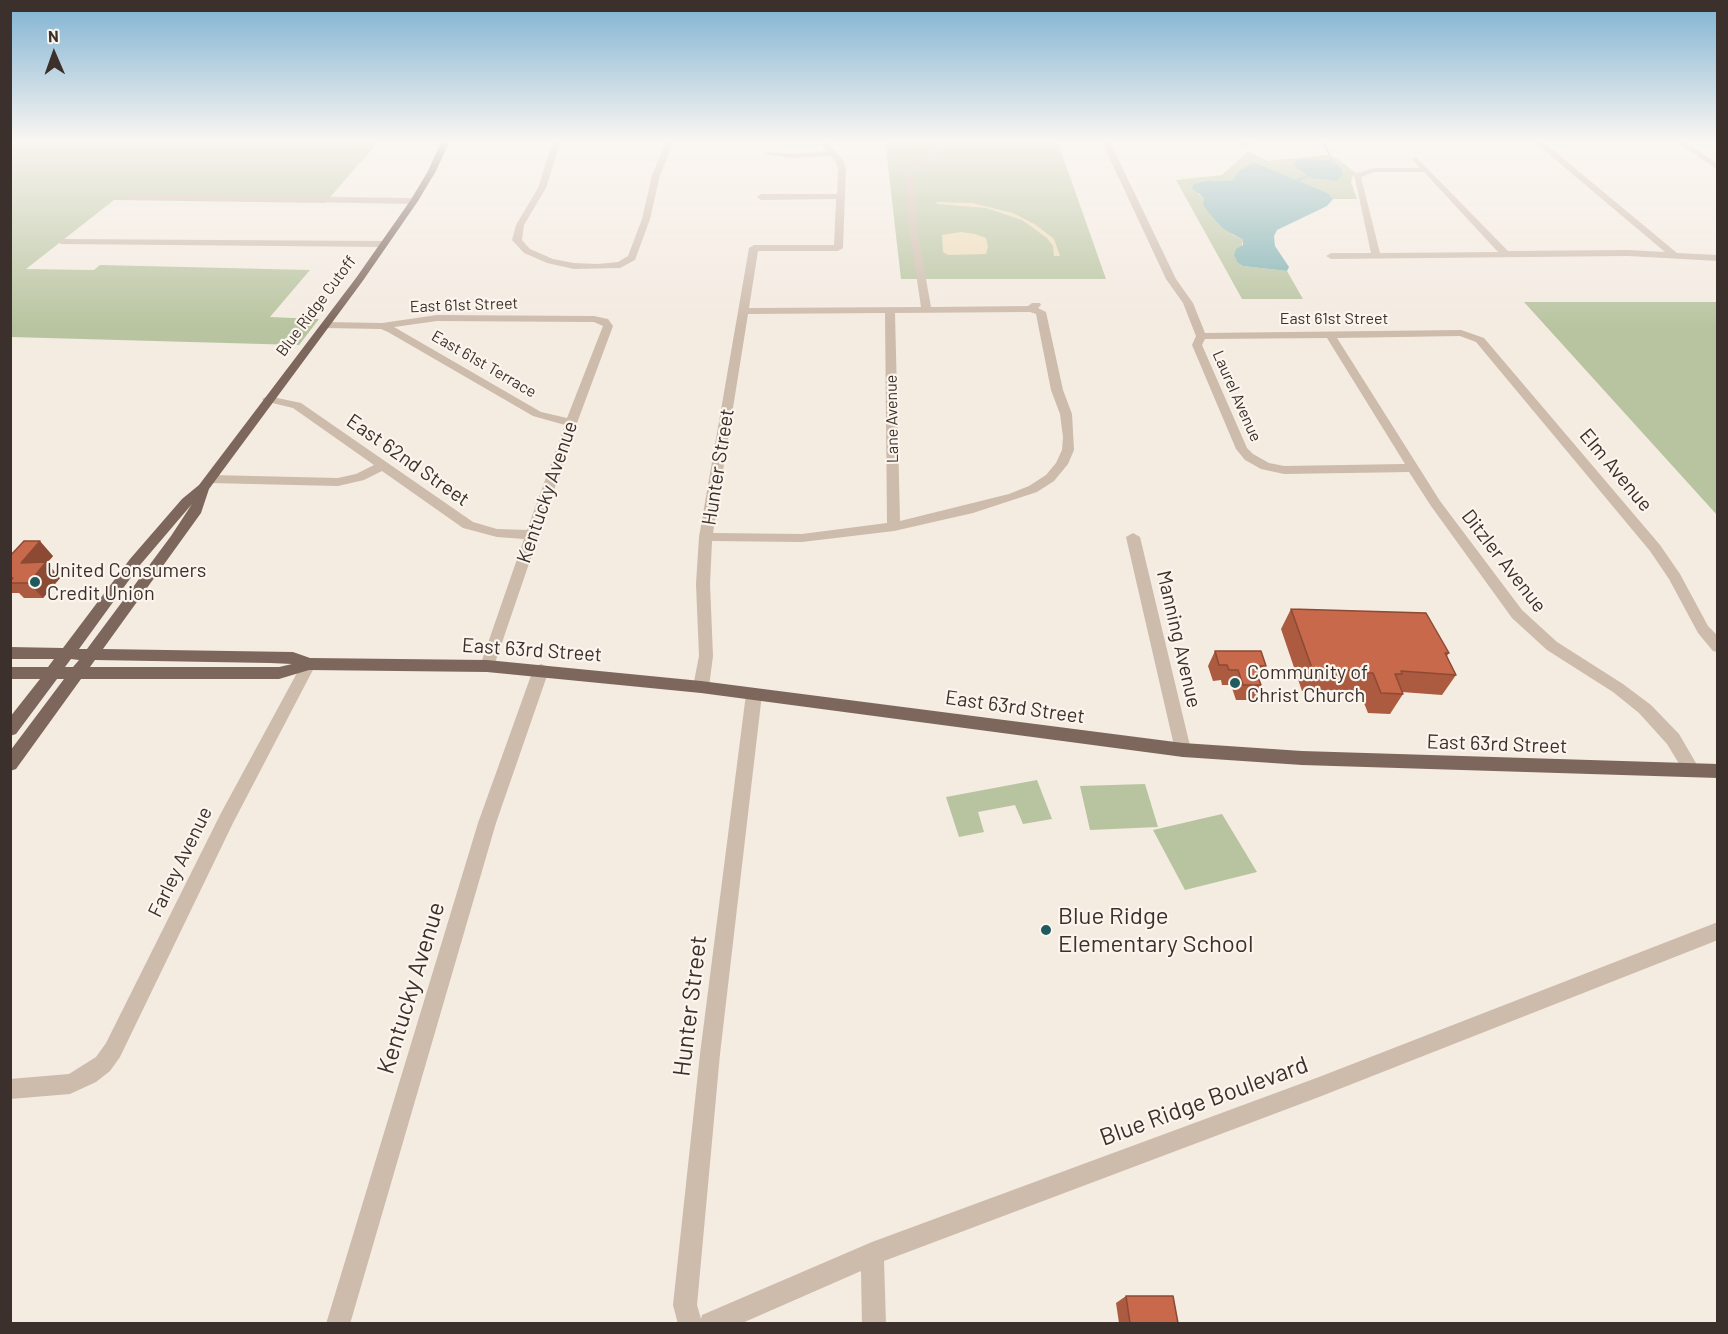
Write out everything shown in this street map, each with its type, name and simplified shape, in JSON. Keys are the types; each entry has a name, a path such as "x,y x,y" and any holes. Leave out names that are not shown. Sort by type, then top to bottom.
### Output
{"main road":[{"name":"Blue Ridge Cutoff","path":"10,764 176,539 196,510 207,484 413,202"},
{"name":"Blue Ridge Cutoff","path":"10,730 135,562 186,502 207,484"},
{"name":"East 63rd Street","path":"10,653 270,657 293,658 309,664"},
{"name":"East 63rd Street","path":"10,673 279,673 309,664 487,666 701,687 1183,750 1302,759 1718,771"}],"street":[{"path":"534,202 520,225 517,240 527,251 550,261 574,266 615,266 632,258 650,202"},
{"name":"Hunter Street","path":"701,687 706,656 703,584 706,537 754,248 838,248 840,202"},
{"path":"911,202 914,234 927,310"},
{"name":"Laurel Avenue","path":"1135,202 1171,279 1188,303 1201,336 1197,345 1242,449 1249,457 1262,464 1284,470 1412,468"},
{"path":"1363,202 1376,255"},
{"path":"1456,202 1506,255"},
{"path":"1611,202 1674,255"},
{"path":"64,242 384,244"},
{"path":"1331,256 1628,253 1718,258"},
{"path":"1030,309 1041,302"},
{"path":"706,537 802,538 894,527 973,509 1033,489 1050,478 1058,469 1068,450 1066,414 1058,390 1041,312 1030,309 743,310"},
{"name":"Lane Avenue","path":"890,310 894,527"},
{"name":"East 61st Street","path":"325,325 382,326 437,318 594,319 604,321"},
{"name":"Kentucky Avenue","path":"487,666 571,423 608,326 604,321"},
{"name":"East 61st Terrace","path":"382,326 537,414 571,423"},
{"name":"Ditzler Avenue","path":"1329,334 1435,503 1517,614 1552,646 1618,688 1645,709 1672,739 1692,771"},
{"name":"East 61st Street","path":"1201,336 1466,335"},
{"name":"Elm Avenue","path":"1466,335 1479,340 1655,548 1675,577 1703,629 1718,647"},
{"name":"East 62nd Street","path":"268,399 297,405 468,525 497,533 532,535"},
{"path":"207,484 338,482 360,477 382,466"},
{"name":"Manning Avenue","path":"1133,537 1183,750"},
{"name":"Farley Avenue","path":"10,1089 70,1084 89,1075 103,1064 113,1050 227,818 309,664"},
{"name":"Kentucky Avenue","path":"338,1323 486,823 541,670"},
{"name":"Hunter Street","path":"690,1323 685,1305 708,1065 754,694"},
{"name":"Blue Ridge Boulevard","path":"711,1323 872,1254 1319,1087 1718,931"},
{"path":"872,1254 874,1323"}],"green space":[{"path":"11,202 111,202 26,269 94,270 100,265 310,270 270,317 319,319 299,345 11,337"},
{"path":"892,202 1079,202 1106,279 901,279"},
{"path":"1188,202 1207,202 1233,235 1243,240 1238,263 1243,266 1287,271 1303,299 1242,299"},
{"path":"1524,302 1717,302 1717,515"},
{"path":"1037,780 1052,819 1023,824 1015,805 978,812 984,832 959,837 946,797"},
{"path":"1145,784 1158,827 1090,830 1080,786"},
{"path":"1222,814 1257,872 1185,890 1153,830"}],"sand":[{"path":"936,202 972,203 1013,213 1036,225 1054,239 1060,256 1054,256 1053,246 1047,238 1022,220 986,208"},
{"path":"961,232 986,238 988,247 986,254 948,255 943,252 942,235"}],"water":[{"path":"1203,202 1330,202 1327,206 1277,230 1274,236 1275,246 1289,267 1287,271 1243,266 1238,263 1234,255 1236,249 1243,245 1243,240 1224,229 1203,205"}],"building":[{"path":"24,541 40,541 21,563 46,562 29,583 10,583 13,578 10,578 10,556"},
{"path":"1291,609 1426,613 1449,653 1445,653 1456,675 1401,671 1402,674 1395,674 1403,694 1381,693 1373,673 1367,673 1366,670 1313,671"},
{"path":"1215,651 1261,651 1266,666 1254,666 1261,685 1243,685 1238,670 1229,670 1227,665 1219,665"},
{"path":"1126,1296 1173,1296 1178,1323 1130,1323"}],"place":[{"name":"United Consumers Credit Union","path":"35,582"},
{"name":"Community of Christ Church","path":"1235,683"},
{"name":"Blue Ridge Elementary School","path":"1046,930"}]}
